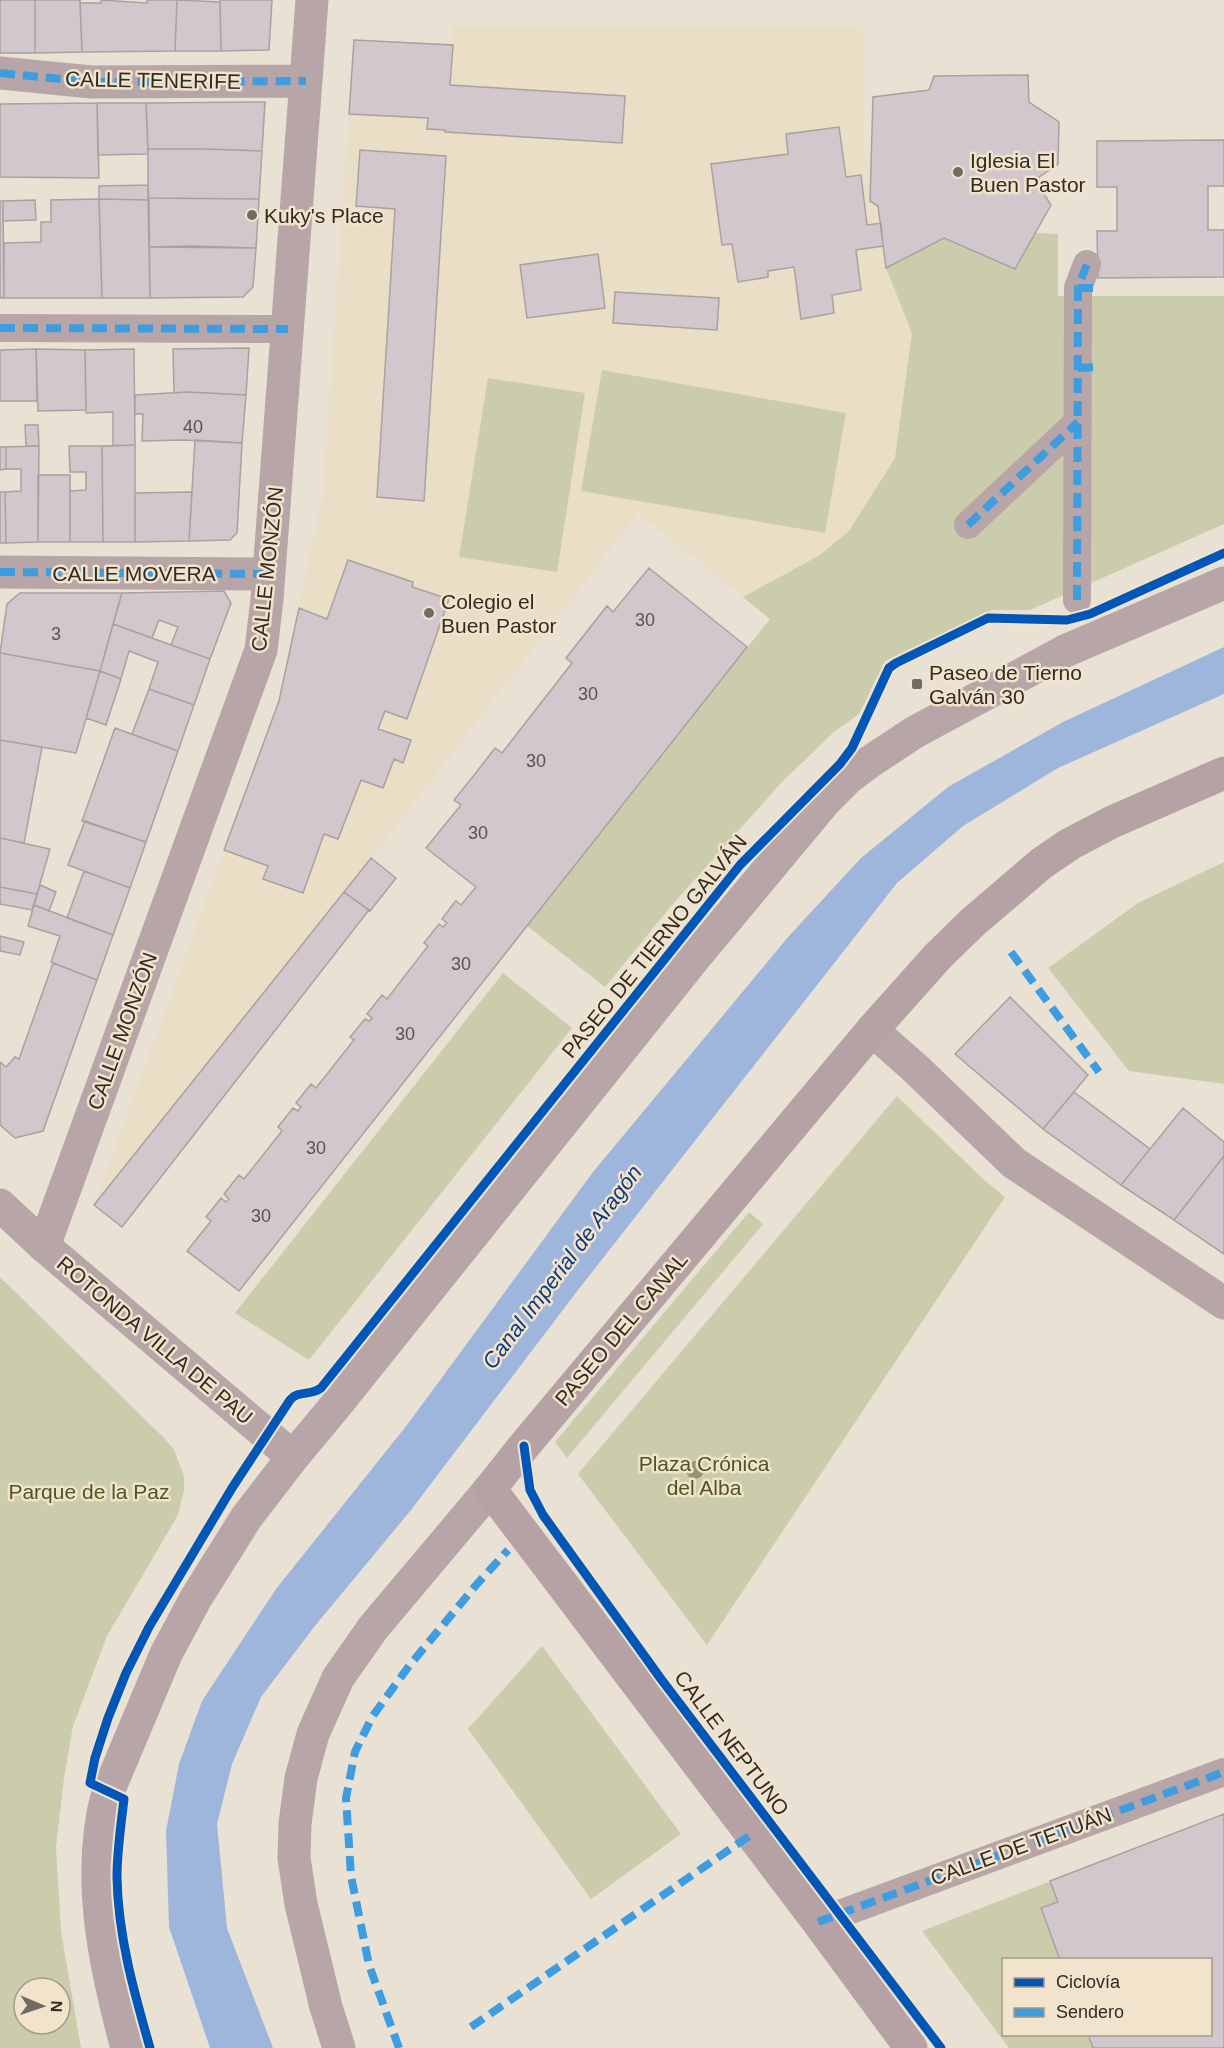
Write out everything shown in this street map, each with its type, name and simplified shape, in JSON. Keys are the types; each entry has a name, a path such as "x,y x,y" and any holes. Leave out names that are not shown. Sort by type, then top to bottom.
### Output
{"main road":[{"name":"PASEO DEL CANAL","path":"490,1489 872,1030 952,942 997,900 1042,863 1070,844 1112,822 1224,773"},
{"name":"CALLE NEPTUNO","path":"490,1489 911,2048"}],"street":[{"name":"CALLE MONZÓN","path":"44,1246 257,663 264,635 312,0"},
{"name":"CALLE TENERIFE","path":"0,73 91,82 306,81"},
{"path":"1077,600 1078,422 1088,367 1088,280"},
{"path":"0,328 288,329"},
{"path":"968,525 1078,422"},
{"name":"CALLE MOVERA","path":"0,572 269,574"},
{"name":"PASEO DE TIERNO GALVÁN","path":"292,1457 345,1395 696,956 826,800 848,778 915,732 1065,651 1224,583"},
{"path":"872,1030 1014,1163 1224,1303"},
{"name":"ROTONDA VILLA DE PAU","path":"0,1205 44,1246 292,1457"},
{"path":"127,2048 118,2016 101,1927 98,1860 103,1812 108,1792 171,1645 196,1598 246,1518 292,1457"},
{"name":"PASEO DEL CANAL","path":"339,2048 326,2007 301,1904 294,1858 301,1778 313,1734 338,1678 373,1628 490,1489"},
{"name":"CALLE DE TETUÁN","path":"818,1922 1224,1772"}],"shaded area":[{"name":"Colegio el Buen Pastor","path":"454,26 863,26 863,151 870,152 870,201 878,206 886,267 1058,234 1057,406 770,618 638,513 371,858 94,1205 279,701 323,494 354,40 452,45"}],"green space":[{"path":"1035,233 1058,234 1058,296 1224,296 1224,524 1030,610 992,610 885,661 859,714 834,732 782,782 672,905 605,987 527,926 770,619 743,597 820,555 849,531 895,458 912,333 886,268 944,238"},
{"path":"602,370 846,413 825,533 581,491"},
{"path":"488,378 585,393 557,572 459,557"},
{"path":"1224,862 1224,1084 1129,1071 1048,968 1138,903"},
{"path":"503,973 572,1028 309,1360 235,1313"},
{"name":"Plaza Crónica del Alba","path":"897,1096 984,1180 1005,1197 707,1645 578,1474"},
{"path":"749,1212 763,1224 567,1458 555,1442"},
{"name":"Parque de la Paz","path":"0,1277 165,1439 174,1450 184,1476 184,1490 178,1515 107,1636 73,1726 56,1847 61,1931 69,1976 12,1976 12,2036 72,2036 72,1995 81,2048 0,2048"},
{"path":"542,1646 681,1834 591,1899 468,1729"},
{"path":"1224,1814 1224,2048 1009,2048 922,1931"}],"water":[{"name":"Canal Imperial de Aragón","path":"1224,647 1224,694 1058,768 963,826 897,883 578,1290 411,1510 314,1627 261,1697 232,1764 217,1824 227,1928 273,2048 210,2048 169,1927 166,1831 179,1764 202,1701 276,1589 407,1425 593,1172 789,936 861,858 948,787 1063,722"}],"building":[{"path":"0,0 35,0 35,53 0,53"},
{"path":"35,0 80,0 82,52 35,53"},
{"path":"101,0 147,3 147,0 177,0 175,51 82,52 80,3 101,3"},
{"path":"177,0 220,2 221,51 175,51"},
{"path":"220,0 272,0 269,50 221,51"},
{"path":"354,40 453,45 450,85 625,96 622,143 445,132 445,130 427,129 428,118 349,114"},
{"name":"Iglesia El Buen Pastor","path":"1028,75 1029,102 1059,122 1058,164 1035,180 1051,205 1015,269 944,238 886,268 878,206 870,201 873,97 929,90 934,76"},
{"path":"265,102 262,151 148,149 146,103"},
{"path":"97,103 146,103 148,154 98,155"},
{"path":"97,103 99,178 0,177 0,104"},
{"path":"839,127 846,177 861,175 867,225 881,223 883,246 856,250 861,290 832,295 834,313 801,319 794,267 768,271 768,277 738,282 732,244 722,245 711,164 788,154 786,134"},
{"path":"1224,140 1224,186 1208,186 1208,230 1224,230 1224,277 1098,278 1097,231 1117,231 1117,187 1097,187 1097,141"},
{"path":"148,149 262,151 259,199 148,198"},
{"path":"360,150 446,156 424,501 377,497 395,209 356,206"},
{"path":"148,185 149,200 99,199 99,186"},
{"path":"148,198 259,199 256,248 149,247"},
{"path":"99,199 149,200 150,298 102,298"},
{"path":"99,199 102,298 4,298 4,243 41,242 41,222 51,222 51,200"},
{"path":"35,200 36,220 3,221 3,201"},
{"path":"0,201 3,201 4,298 0,298"},
{"path":"149,247 256,248 253,287 243,297 150,298"},
{"path":"598,254 605,308 527,318 520,265"},
{"path":"615,292 719,298 717,330 613,323"},
{"path":"249,348 246,395 174,393 173,349"},
{"path":"36,349 85,350 86,410 38,411"},
{"path":"36,349 37,401 0,401 0,350"},
{"path":"134,349 135,445 113,446 113,412 86,413 85,350"},
{"path":"187,392 246,395 242,443 183,440 142,441 143,414 135,414 135,395"},
{"path":"25,425 38,425 39,446 26,446"},
{"path":"195,440 242,443 237,533 230,540 189,541"},
{"path":"135,445 135,542 103,542 102,446"},
{"path":"39,446 38,542 6,543 5,492 21,491 21,469 6,469 6,447"},
{"path":"69,446 102,446 103,542 70,542 70,491 86,490 86,472 70,472"},
{"path":"0,447 6,447 6,469 0,470"},
{"path":"38,475 70,475 70,542 38,542"},
{"path":"0,492 5,492 6,543 0,543"},
{"path":"192,492 189,541 135,542 135,493"},
{"path":"348,560 413,582 412,587 449,599 407,719 385,711 378,729 411,740 403,763 394,759 383,788 361,780 338,839 324,834 303,893 263,879 268,866 224,850 279,701 299,608 327,619"},
{"path":"649,568 747,647 239,1291 187,1251 211,1221 206,1217 221,1198 226,1202 229,1199 224,1194 239,1175 244,1179 282,1131 278,1127 293,1108 298,1111 301,1107 296,1103 311,1084 316,1088 354,1040 350,1037 365,1019 369,1021 372,1018 367,1014 382,995 387,999 428,946 424,943 439,924 443,927 447,923 442,919 454,903 456,901 461,905 476,887 426,848 461,805 454,800 495,748 502,753 572,663 566,658 607,606 613,612"},
{"path":"224,591 231,603 210,659 171,645 178,627 159,620 152,638 113,624 122,593"},
{"path":"20,593 122,593 100,671 0,653 7,604"},
{"path":"113,624 210,659 194,705 149,689 158,662 129,651 121,679 100,671"},
{"path":"0,653 100,671 76,753 0,740"},
{"path":"100,671 121,679 106,725 86,718"},
{"path":"149,689 194,705 178,751 132,734"},
{"path":"115,728 178,751 146,842 82,821"},
{"path":"0,740 42,747 24,843 0,838"},
{"path":"85,821 146,842 130,888 68,865"},
{"path":"0,838 50,849 37,894 0,887"},
{"path":"371,858 396,878 370,911 344,892"},
{"path":"84,871 130,888 113,935 67,918"},
{"path":"40,885 56,892 49,911 34,905"},
{"path":"0,887 37,894 32,910 0,904"},
{"path":"344,892 369,910 122,1227 94,1205"},
{"path":"34,905 113,935 97,980 51,962 60,936 28,926"},
{"path":"0,936 24,942 20,955 0,951"},
{"path":"53,963 97,980 43,1131 15,1138 0,1125 0,1062 6,1067 15,1057 19,1059"},
{"path":"1010,997 1088,1075 1043,1129 955,1054"},
{"path":"1074,1092 1150,1149 1121,1185 1043,1129"},
{"path":"1183,1108 1224,1142 1224,1156 1174,1220 1121,1185"},
{"path":"1224,1156 1224,1254 1174,1220"},
{"path":"1224,1814 1224,2048 1093,2048 1089,2036 1212,2036 1212,1958 1059,1958 1041,1908 1058,1902 1050,1881"}],"marked path":[{"path":"0,73 91,82 306,81"},
{"path":"1077,600 1078,288 1087,264"},
{"path":"1078,288 1098,288"},
{"path":"0,328 288,329"},
{"path":"1078,368 1098,367"},
{"path":"968,525 1078,422"},
{"path":"0,572 269,574"},
{"path":"1011,952 1099,1072"},
{"path":"399,2048 369,1965 351,1876 346,1798 355,1752 372,1717 409,1666 508,1550"},
{"path":"818,1922 1224,1772"},
{"path":"471,2027 752,1834"}],"cycle path":[{"path":"150,2048 128,1964 120,1921 117,1877 124,1799 90,1783 95,1758 126,1673 149,1627 232,1488 290,1400 297,1395 321,1388 740,865 840,764 852,748 889,668 988,618 1067,620 1090,614 1224,553"},
{"path":"524,1446 530,1490 543,1515 661,1679 941,2048"}],"place":[{"name":"Iglesia El Buen Pastor","path":"958,172"},
{"name":"Kuky's Place","path":"252,215"},
{"name":"Colegio el Buen Pastor","path":"429,613"},
{"name":"Paseo de Tierno Galván 30","path":"917,684"}]}
